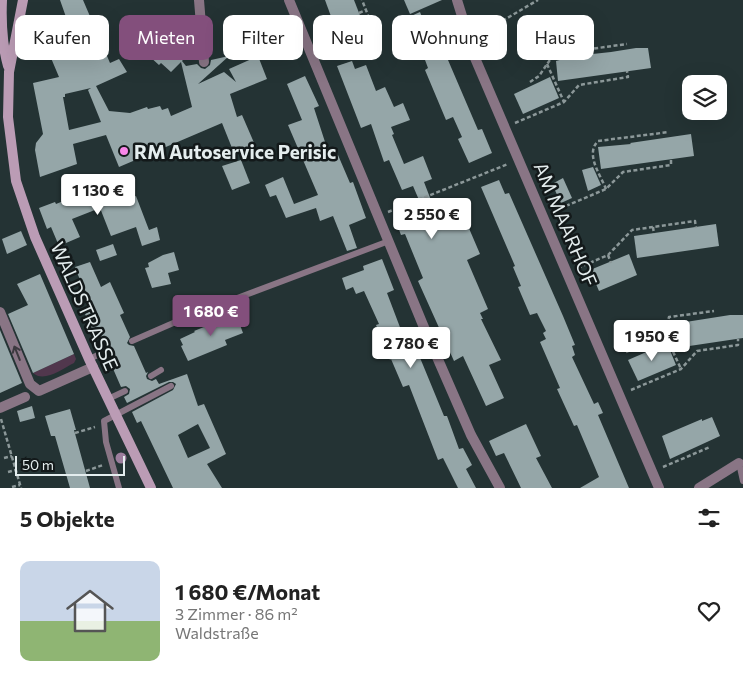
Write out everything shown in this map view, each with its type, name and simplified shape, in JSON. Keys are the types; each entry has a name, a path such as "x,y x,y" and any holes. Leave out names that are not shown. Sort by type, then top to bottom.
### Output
{"main road":[{"name":"WALDSTRASSE","path":"2,0 1,23 3,44 9,72"},
{"name":"WALDSTRASSE","path":"23,0 9,72 8,117 16,181 35,237 91,363 151,488"}],"street":[{"path":"199,0 204,62"},
{"path":"289,0 313,56"},
{"name":"AM MAARHOF","path":"456,0 462,15"},
{"path":"315,60 457,405 500,488"},
{"name":"AM MAARHOF","path":"476,60 653,472 658,488"},
{"path":"0,312 30,384 39,391 91,363"},
{"path":"0,408 25,397"},
{"path":"699,488 739,464"}],"lane":[{"path":"132,340 187,317 389,241"},
{"path":"91,363 107,351"},
{"path":"151,376 161,370"},
{"path":"119,488 104,422 171,386"},
{"path":"108,399 125,391"},
{"path":"739,464 743,481"}],"path":[{"path":"362,0 368,15"},
{"path":"507,19 538,0"},
{"path":"359,13 366,10"},
{"path":"530,82 539,76 554,54 627,44"},
{"path":"547,64 564,102"},
{"path":"505,128 564,102 579,85 628,77 627,71"},
{"path":"584,77 585,83"},
{"path":"542,106 544,110"},
{"path":"606,189 592,154 593,146 598,141 669,132"},
{"path":"544,216 606,189 623,172 671,165 670,159"},
{"path":"378,216 519,160"},
{"path":"626,165 626,171"},
{"path":"584,193 585,198"},
{"path":"568,273 608,256 632,230 695,221 696,228"},
{"path":"653,227 654,234"},
{"path":"608,256 611,263"},
{"path":"681,368 665,334 669,317 714,311"},
{"path":"626,352 665,334"},
{"path":"620,395 681,368 697,351 738,345 738,339"},
{"path":"696,345 697,351"},
{"path":"657,373 659,378"},
{"path":"0,415 21,487 12,487"},
{"path":"75,433 104,425"},
{"path":"653,472 710,447"},
{"path":"690,450 692,456"},
{"path":"4,458 12,456"},
{"path":"86,471 112,463"},
{"path":"8,472 16,470"}],"shaded area":[{"path":"74,354 76,359 74,363 53,374 37,376 33,373"}],"building":[{"path":"60,0 83,0 89,15 65,15"},
{"path":"325,0 354,0 360,15 330,15"},
{"path":"404,0 442,0 410,14"},
{"path":"648,48 651,68 558,81 556,61 594,60 594,54"},
{"path":"223,57 225,60 198,84 224,72 236,82 229,69 249,60 260,60 267,79 230,94 237,117 242,115 255,145 234,153 222,123 119,167 106,135 73,144 77,164 40,177 35,150 36,143 43,134 33,83 59,77 52,60 109,60 110,63 119,59 127,72 96,86 109,111 130,113 147,107 148,109 160,106 162,110 168,108 171,116 192,107 181,62 171,72 161,63 159,65 153,60 183,60 186,66 197,64 205,69 210,65 211,60","holes":["91,88 88,90 101,122 69,130 63,97 65,97 65,94"]},
{"path":"425,60 448,60 478,130 482,129 492,153 469,163 458,139 462,137 453,117 446,120 425,70 428,68"},
{"path":"352,61 355,69 366,65 376,91 385,87 394,107 403,103 410,120 391,127 394,134 392,135 404,164 423,156 432,179 424,182 442,229 465,219 480,254 467,260 488,309 480,313 483,319 481,319 501,360 489,365 504,398 486,406 463,356 454,361 418,281 423,278 405,234 401,235 395,219 422,207 413,186 402,190 389,160 384,162 371,124 361,128 337,66"},
{"path":"305,76 319,106 314,108 331,157 338,155 350,183 353,182 366,218 349,225 357,248 347,251 333,216 320,221 316,208 286,218 276,195 270,197 265,185 283,177 294,204 318,195 288,125 302,120 287,84"},
{"path":"550,77 559,98 523,114 514,94"},
{"path":"691,134 694,156 601,169 598,147 631,144"},
{"path":"241,160 250,183 232,190 222,166"},
{"path":"593,167 601,185 588,191 582,170"},
{"path":"563,178 572,198 561,203 552,184"},
{"path":"499,180 505,194 509,193 563,316 575,345 572,346 575,355 572,357 594,404 598,402 603,413 598,415 629,488 580,488 599,477 577,425 574,426 557,389 560,388 540,342 546,339 543,333 546,331 537,313 530,315 518,287 521,286 513,267 515,266 481,187"},
{"path":"112,187 117,203 136,196 149,230 157,227 160,240 142,246 136,227 111,236 100,208 72,219 80,237 59,246 51,227 47,229 39,208 55,202 56,204 78,195"},
{"path":"716,224 719,246 637,258 634,236"},
{"path":"21,231 27,245 7,254 2,239"},
{"path":"113,244 117,255 100,261 96,250"},
{"path":"174,252 179,270 168,273 171,284 152,288 145,268 149,267 148,263 163,255"},
{"path":"629,254 637,275 599,291 590,270"},
{"path":"382,259 394,290 387,293 409,351 416,348 444,416 447,416 459,449 463,448 472,465 466,469 476,488 458,488 443,458 438,460 409,385 403,387 390,360 376,325 379,324 364,291 356,294 353,287 346,290 342,278 364,270 363,266"},
{"path":"90,262 101,287 110,282 124,313 120,315 130,337 127,343 134,346 146,373 148,372 147,379 152,381 156,379 159,384 187,374 198,406 204,404 226,454 207,464 222,488 173,488 141,421 137,423 132,412 173,390 176,384 169,382 127,403 124,397 129,394 130,389 126,386 121,387 111,364 109,355 112,352 111,349 105,346 96,327 92,329 85,314 94,309 75,267","holes":["198,424 210,448 188,458 178,435"]},
{"path":"40,274 74,354 33,373 8,314 28,305 17,284"},
{"path":"236,314 243,333 225,340 227,345 188,361 180,339 194,331"},
{"path":"730,315 743,315 743,338 676,348 673,324"},
{"path":"0,330 22,383 0,393"},
{"path":"667,343 676,365 638,381 628,360"},
{"path":"32,406 35,418 20,422 17,411"},
{"path":"70,409 90,488 70,488 55,436 51,436 45,416"},
{"path":"712,417 720,436 670,459 662,436 702,419 702,421"},
{"path":"526,424 541,456 536,458 552,488 521,488 504,453 496,456 489,441"}],"place":[{"name":"RM Autoservice Perisic","path":"124,151"}]}
